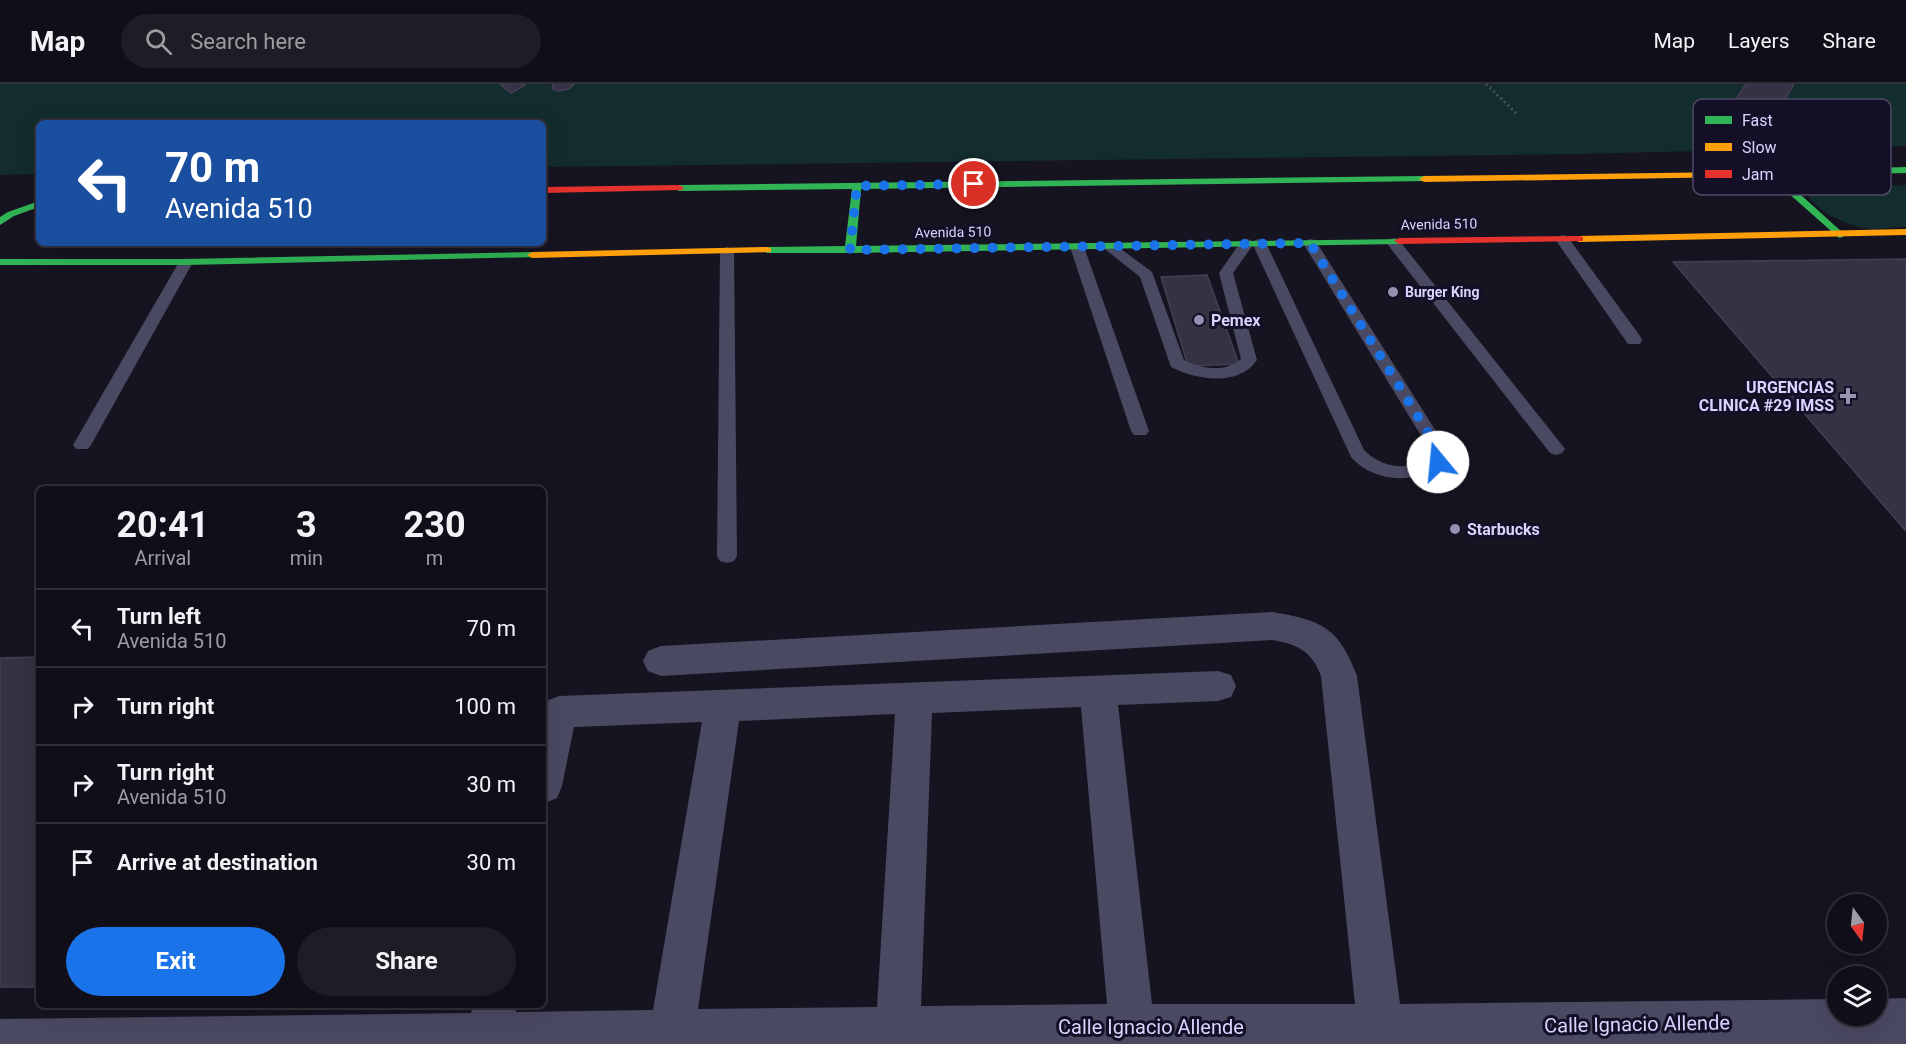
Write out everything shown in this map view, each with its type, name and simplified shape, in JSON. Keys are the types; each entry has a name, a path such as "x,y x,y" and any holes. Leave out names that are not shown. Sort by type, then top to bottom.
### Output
{"main road":[{"path":"1891,171 1906,170"},
{"path":"546,190 1693,176"},
{"path":"850,250 857,186"},
{"path":"1795,195 1839,235"},
{"path":"10,198 36,198"},
{"path":"0,222 11,214 36,205"},
{"name":"Avenida 510","path":"0,262 186,262 727,251 1839,235 1906,232"}],"street":[{"path":"661,661 1272,626 1298,630 1321,640 1333,657 1339,676 1381,1035"},
{"path":"546,772 559,712 914,700 1218,686"},
{"path":"1098,692 1132,1026"},
{"path":"898,1029 914,700"},
{"path":"672,1032 723,706"},
{"name":"Calle Ignacio Allende","path":"0,1042 492,1020 672,1032 1132,1026 1381,1035 1906,1020"}],"lane":[{"path":"1562,239 1635,340"},
{"path":"1393,242 1556,449"},
{"path":"1108,246 1147,275 1177,363 1194,371 1205,372 1238,369 1249,360 1226,273 1253,243 1363,461 1384,471 1431,467 1438,462 1437,447 1310,243"},
{"path":"1077,246 1140,431"},
{"path":"727,251 727,556"},
{"path":"82,445 186,262"}],"path":[{"path":"1486,84 1518,115"}],"green space":[{"path":"0,84 1906,84 1906,146 1891,146 1891,99 1693,99 1693,151 546,167 546,120 36,120 36,174 0,175"},
{"path":"1906,185 1906,227 1872,229 1854,226 1835,218 1807,195 1891,195 1891,186"}],"building":[{"path":"500,84 523,84 525,85 511,93"},
{"path":"553,84 574,84 569,89 558,91 552,88"},
{"path":"1746,84 1794,84 1785,99 1736,99"},
{"name":"URGENCIAS CLINICA #29 IMSS","path":"1906,259 1906,531 1673,262"},
{"name":"Pemex","path":"1207,275 1239,364 1188,366 1161,277"},
{"path":"36,657 36,987 0,987 0,658"}],"traffic: fast":[{"path":"1891,170 1906,170"},
{"path":"679,188 1424,179"},
{"path":"850,250 857,186"},
{"path":"1795,195 1839,235"},
{"path":"0,222 11,214 36,205"},
{"path":"767,250 1399,241"},
{"path":"0,262 186,262 532,255"}],"traffic: slow":[{"path":"1424,179 1693,176"},
{"path":"1579,239 1906,232"},
{"path":"532,255 767,250"}],"traffic: jam":[{"path":"546,190 679,188"},
{"path":"1399,241 1579,239"}],"place":[{"name":"Burger King","path":"1393,292"},
{"name":"Pemex","path":"1199,320"},
{"name":"URGENCIAS CLINICA #29 IMSS","path":"1848,396"},
{"name":"Starbucks","path":"1455,529"}],"route":[{"path":"974,184 857,186 850,250 1310,243 1437,447 1438,462"}]}
